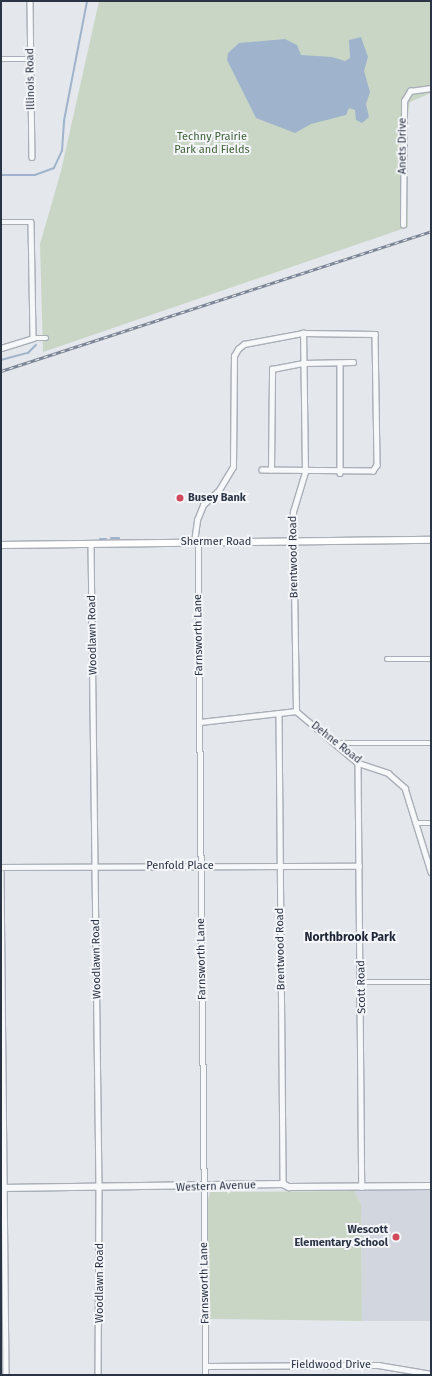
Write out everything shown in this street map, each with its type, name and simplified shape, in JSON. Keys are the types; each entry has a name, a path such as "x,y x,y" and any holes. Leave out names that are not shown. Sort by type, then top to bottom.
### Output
{"main road":[{"name":"Shermer Road","path":"1,545 196,542 294,543 431,540"}],"street":[{"name":"Illinois Road","path":"30,1 32,157"},
{"path":"1,59 31,58"},
{"name":"Anets Drive","path":"403,225 404,101 410,91 431,88"},
{"path":"1,222 31,222 33,338"},
{"path":"262,470 340,473 374,471 377,465 375,334 303,333"},
{"name":"Farnsworth Lane","path":"206,1375 200,722 196,520 203,505 219,490 232,467 234,356 238,349 244,344 303,333"},
{"name":"Brentwood Road","path":"296,711 293,512 305,472 303,333"},
{"path":"1,348 33,338 46,338"},
{"path":"271,470 269,374 272,369 304,364 353,362"},
{"path":"340,363 340,473"},
{"name":"Woodlawn Road","path":"91,543 100,1188 98,1375"},
{"path":"387,659 431,659"},
{"path":"200,722 296,711"},
{"name":"Dehne Road","path":"296,711 358,763 388,773 405,788 418,823 431,872"},
{"name":"Brentwood Road","path":"279,713 283,1184"},
{"path":"334,743 431,743"},
{"name":"Scott Road","path":"358,763 362,982 362,1186"},
{"path":"418,823 431,823"},
{"name":"Penfold Place","path":"1,867 280,865 359,866"},
{"path":"1,872 3,1349 6,1375"},
{"path":"362,982 431,982"},
{"name":"Western Avenue","path":"3,1188 204,1188 283,1184 289,1187 431,1186"},
{"name":"Fieldwood Drive","path":"206,1366 378,1365 431,1374"}],"shaded area":[{"name":"Wescott Elementary School","path":"431,1190 431,1321 362,1321 361,1204 354,1191"}],"green space":[{"name":"Techny Prairie Park and Fields","path":"99,1 431,1 431,93 410,102 406,127 408,227 43,352 40,244 61,171"},
{"path":"354,1191 361,1204 362,1321 208,1319 208,1199 210,1192"}],"water":[{"path":"361,37 368,57 364,71 370,92 366,104 369,117 362,123 356,120 355,110 349,108 346,115 311,124 295,133 256,118 227,60 228,53 239,43 285,39 297,45 301,55 332,57 345,61 350,58 349,40"}],"waterway":[{"path":"1,175 35,175 54,168 62,151 64,121 87,1"},
{"path":"1,360 28,353 36,345"},
{"path":"111,538 119,538"},
{"path":"100,539 106,539"}],"railway":[{"path":"1,371 431,231"}],"place":[{"name":"Busey Bank","path":"180,498"},
{"name":"Wescott Elementary School","path":"396,1237"}],"district":[{"name":"Northbrook Park","path":"350,938"}]}
